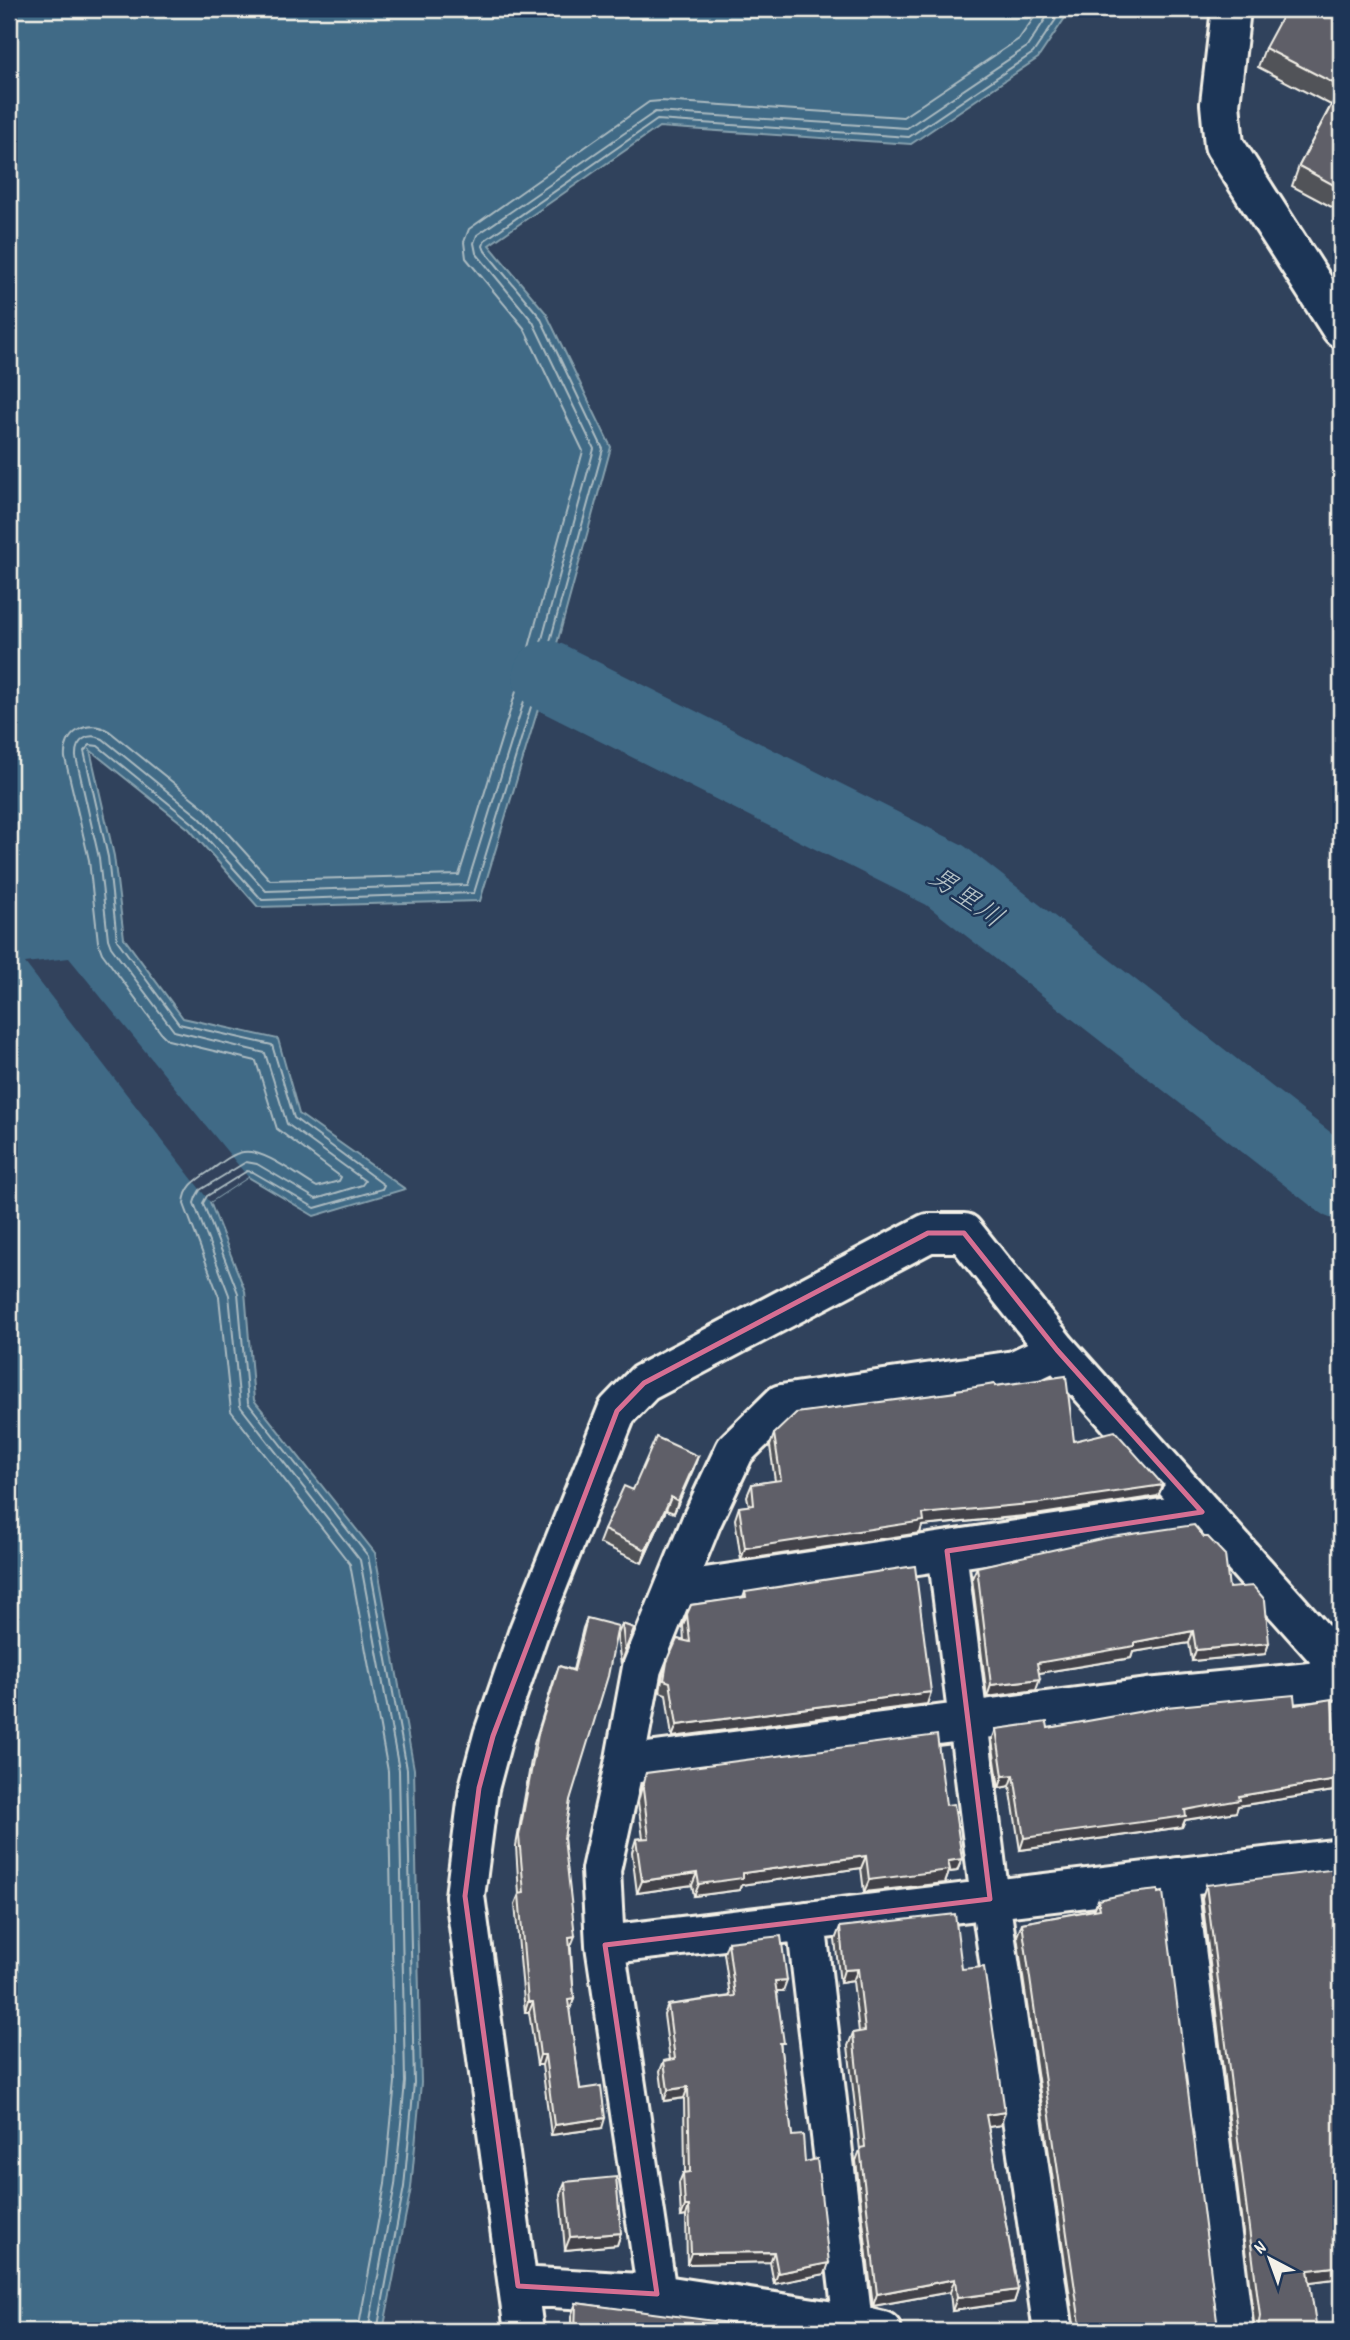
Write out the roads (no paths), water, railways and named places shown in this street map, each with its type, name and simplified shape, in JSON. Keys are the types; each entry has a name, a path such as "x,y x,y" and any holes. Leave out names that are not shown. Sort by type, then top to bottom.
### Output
{"street":[{"path":"1231,9 1220,104 1224,145 1341,328"},
{"path":"524,2331 465,1896 479,1788 493,1736 529,1631 617,1411 645,1383 928,1233 964,1233 1057,1350 1341,1668"},
{"path":"657,2294 605,1945 601,1870 642,1668 702,1520 735,1450 782,1404 1016,1370 1057,1350"},
{"path":"673,1592 1202,1513"},
{"path":"947,1551 990,1899 1053,2331"},
{"path":"624,1765 1148,1698 1341,1679"},
{"path":"605,1945 1341,1858"},
{"path":"1177,1877 1234,2331"},
{"path":"518,2286 657,2294 867,2328 806,1921"}],"water":[{"path":"9,9 1071,9 1038,58 911,144 659,127 489,245 546,313 611,447 548,676 480,901 258,907 189,829 90,750 114,856 124,938 183,1018 278,1039 299,1114 405,1189 314,1216 248,1177 210,1202 245,1291 254,1400 375,1553 414,1769 421,2083 411,2188 383,2331 9,2331"}],"waterway":[{"name":"男里川","path":"548,676 945,875 1341,1185"}]}
